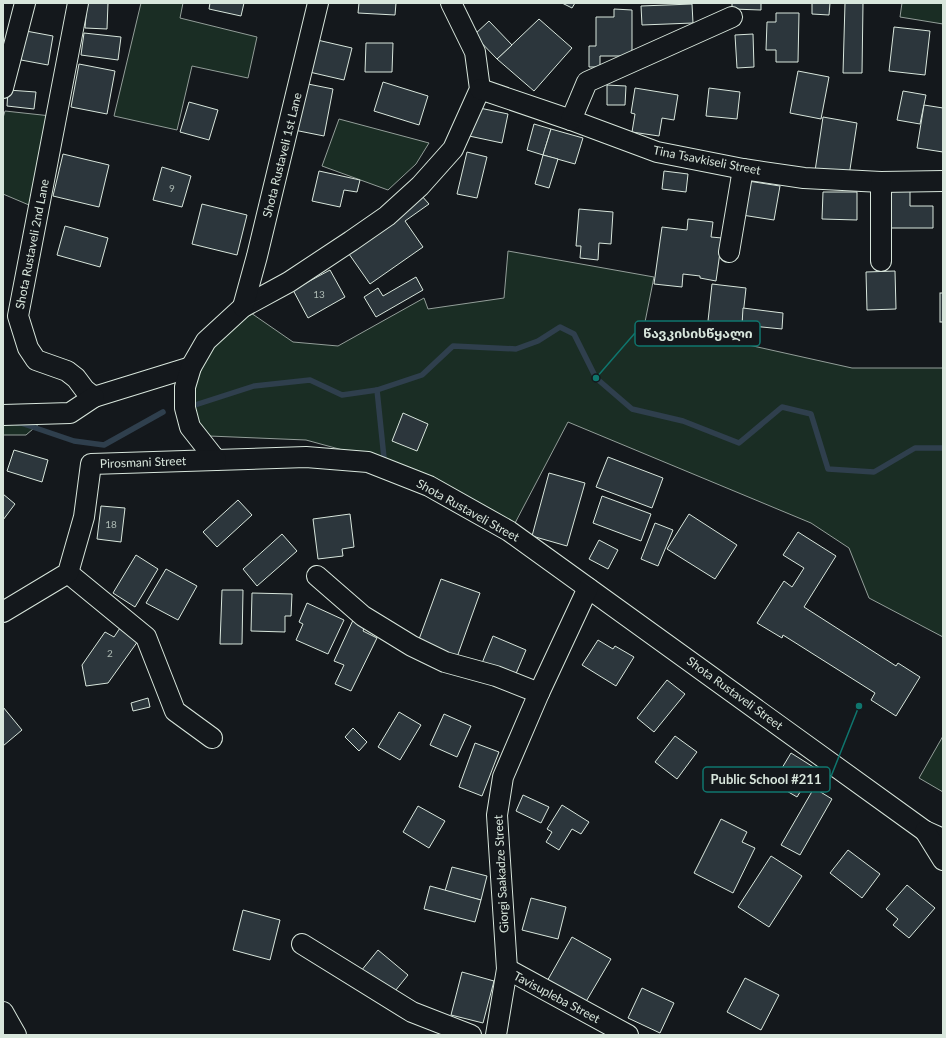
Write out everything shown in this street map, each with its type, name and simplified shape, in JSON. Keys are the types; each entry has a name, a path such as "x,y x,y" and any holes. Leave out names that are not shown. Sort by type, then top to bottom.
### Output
{"street":[{"path":"3,88 25,3"},
{"name":"Shota Rustaveli 2nd Lane","path":"78,3 18,316 28,348 36,360 66,371 76,378 85,390 94,397"},
{"name":"Shota Rustaveli 1st Lane","path":"243,307 257,256 318,3"},
{"path":"216,460 190,427 185,408 185,387 191,367 206,341 243,307 290,282 351,242 387,216 420,186 453,149 480,89 475,52 451,3"},
{"path":"571,120 587,82 732,17"},
{"name":"Tina Tsavkiseli Street","path":"480,89 571,120 657,152 744,169 804,178 881,182 943,181"},
{"path":"729,252 744,169"},
{"path":"881,182 881,261"},
{"path":"3,415 70,413 94,397 191,367"},
{"name":"Shota Rustaveli Street","path":"216,460 306,457 368,462 429,486 510,531 934,835"},
{"name":"Pirosmani Street","path":"68,573 84,517 91,464 216,460"},
{"path":"3,612 68,573 146,638 175,711 212,738"},
{"path":"317,576 363,616 412,646 445,662 496,676 539,693"},
{"name":"Giorgi Saakadze Street","path":"496,1035 507,969 497,815 503,777 539,693 588,588"},
{"path":"934,835 943,860"},
{"path":"302,944 412,1012 471,1035"},
{"name":"Tavisupleba Street","path":"507,969 628,1035"},
{"path":"3,1012 16,1035"}],"green space":[{"path":"141,3 183,3 180,18 257,37 248,78 192,66 177,130 114,116"},
{"path":"902,3 943,3 943,24 900,17"},
{"path":"5,111 51,116 29,205 3,194 3,118"},
{"path":"339,119 429,143 416,164 388,190 322,166"},
{"path":"508,251 654,277 645,322 852,368 943,368 943,637 869,598 849,548 811,523 568,422 514,525 372,458 306,440 209,436 192,421 196,365 228,327 251,313 293,342 338,346 424,298 428,309 504,298"},
{"path":"55,410 26,435 3,435 3,411"},
{"path":"943,736 943,792 919,778"}],"building":[{"path":"87,3 108,3 107,29 85,28"},
{"path":"210,3 244,3 241,16 209,9"},
{"path":"359,3 396,3 395,15 358,13"},
{"path":"562,3 575,3 572,8"},
{"path":"732,3 761,3 761,10 732,9"},
{"path":"812,3 830,3 829,15 812,14"},
{"path":"845,3 863,3 862,73 843,73"},
{"path":"692,4 693,23 642,25 641,6"},
{"path":"614,9 632,10 632,56 600,56 600,67 589,67 589,46 596,46 596,17 614,17"},
{"path":"776,13 799,13 798,62 776,62 776,50 766,50 767,22 776,22"},
{"path":"539,19 572,48 534,91 497,59"},
{"path":"489,21 512,45 497,59 474,35"},
{"path":"894,27 930,31 925,75 889,71"},
{"path":"26,31 53,36 48,65 21,60"},
{"path":"84,33 121,37 118,60 81,55"},
{"path":"753,34 754,67 737,68 735,35"},
{"path":"313,39 352,48 344,80 305,71"},
{"path":"366,43 393,43 392,72 365,72"},
{"path":"79,64 115,71 107,114 71,107"},
{"path":"798,71 829,77 821,119 790,113"},
{"path":"383,82 428,96 419,125 374,111"},
{"path":"303,83 333,89 324,136 294,130"},
{"path":"607,85 626,86 625,105 607,105"},
{"path":"635,88 678,95 674,120 662,118 659,136 632,132 635,114 631,113"},
{"path":"709,88 740,92 737,119 706,116"},
{"path":"8,90 36,92 34,109 7,106"},
{"path":"903,91 926,95 920,124 897,120"},
{"path":"189,102 218,110 209,140 180,132"},
{"path":"924,105 943,108 943,152 917,148"},
{"path":"475,107 508,114 502,143 469,136"},
{"path":"823,117 857,123 849,176 815,171"},
{"path":"534,124 551,129 543,155 527,150"},
{"path":"551,129 583,138 575,164 543,155"},
{"path":"467,152 487,157 477,198 457,194"},
{"path":"63,154 109,165 99,207 53,196"},
{"path":"543,155 558,159 549,188 535,184"},
{"path":"162,167 191,176 182,207 153,200"},
{"path":"319,171 360,180 357,192 344,190 340,207 312,201"},
{"path":"664,171 688,174 686,192 662,189"},
{"path":"748,181 780,186 774,220 742,215"},
{"path":"886,189 910,189 910,206 933,206 933,228 886,228"},
{"path":"823,192 857,192 857,220 822,219"},
{"path":"421,195 429,204 405,221 423,247 370,284 349,254"},
{"path":"202,204 247,215 237,255 192,244"},
{"path":"579,209 613,212 611,244 599,243 598,260 580,258 581,246 576,246"},
{"path":"688,219 713,222 711,237 722,238 716,281 700,278 700,276 683,274 682,287 654,284 662,227 687,230"},
{"path":"65,226 108,238 100,267 57,255"},
{"path":"330,270 345,297 308,318 293,290"},
{"path":"895,271 896,309 867,310 866,272"},
{"path":"416,277 423,290 376,317 364,297 378,288 383,296"},
{"path":"712,284 746,288 742,325 708,321"},
{"path":"940,293 943,293 943,322 940,322"},
{"path":"743,308 783,313 782,329 742,325"},
{"path":"403,413 428,424 417,451 392,441"},
{"path":"14,450 48,460 42,482 7,471"},
{"path":"608,457 663,478 652,508 596,487"},
{"path":"549,473 585,483 567,546 532,536"},
{"path":"3,494 15,504 3,520"},
{"path":"602,496 651,514 641,541 593,523"},
{"path":"238,500 252,515 217,547 203,532"},
{"path":"101,506 125,508 121,542 97,539"},
{"path":"350,514 354,547 342,549 343,556 318,559 313,519"},
{"path":"689,514 737,545 715,579 667,549"},
{"path":"655,523 673,530 658,566 641,559"},
{"path":"798,532 836,556 804,607 896,666 898,663 920,677 896,716 871,700 875,693 783,635 782,638 757,623 784,581 792,587 804,568 783,555"},
{"path":"282,534 297,551 257,586 243,569"},
{"path":"599,540 618,550 608,569 589,559"},
{"path":"136,555 158,569 135,607 113,593"},
{"path":"166,569 197,586 178,620 146,603"},
{"path":"441,579 480,593 456,660 418,642"},
{"path":"222,590 243,590 242,644 220,644"},
{"path":"252,593 292,594 291,616 285,616 285,632 251,631"},
{"path":"307,603 344,620 328,654 296,640 303,624 299,622"},
{"path":"354,618 366,624 363,631 377,638 351,691 335,684 344,665 334,661"},
{"path":"120,628 138,641 108,683 86,686 82,665 105,632 114,637"},
{"path":"493,636 526,650 515,676 480,668"},
{"path":"598,640 613,649 615,646 634,657 616,686 582,665"},
{"path":"667,680 685,694 654,732 637,718"},
{"path":"148,698 150,707 133,711 131,703"},
{"path":"3,707 22,730 3,746"},
{"path":"399,712 421,725 400,760 378,747"},
{"path":"444,714 471,726 457,757 430,745"},
{"path":"353,728 367,742 359,751 345,737"},
{"path":"675,736 697,752 677,779 655,762"},
{"path":"475,743 499,752 482,796 459,787"},
{"path":"791,753 815,768 797,797 773,783"},
{"path":"814,788 832,799 800,855 781,845"},
{"path":"523,795 549,807 541,823 516,811"},
{"path":"562,805 589,822 581,834 572,829 559,850 546,842 552,832 547,829"},
{"path":"418,806 445,821 429,848 403,832"},
{"path":"721,819 747,832 742,842 755,848 733,893 694,873"},
{"path":"848,850 880,874 862,898 830,873"},
{"path":"771,856 802,876 769,927 738,907"},
{"path":"452,867 487,876 481,900 445,891"},
{"path":"907,885 935,908 909,938 893,925 898,919 886,909"},
{"path":"430,886 481,900 475,922 424,909"},
{"path":"531,898 566,907 558,939 522,930"},
{"path":"243,910 280,920 270,960 233,950"},
{"path":"572,937 611,959 584,1005 546,983"},
{"path":"378,950 408,975 391,996 361,971"},
{"path":"462,972 494,981 483,1023 451,1015"},
{"path":"745,978 779,995 761,1030 727,1012"},
{"path":"642,988 674,1003 660,1033 628,1018"}],"waterway":[{"path":"195,405 254,386 310,380 342,395 377,390 422,375 453,346 516,349 538,341 560,327 574,334 596,378 632,409 683,421 739,443 782,407 811,414 828,469 874,472 915,448 943,448"},
{"path":"377,390 384,458"},
{"path":"17,423 21,423 74,441 104,445 163,412"}],"place":[{"name":"წავკისისწყალი","path":"596,378"},
{"name":"Public School #211","path":"859,706"}]}
